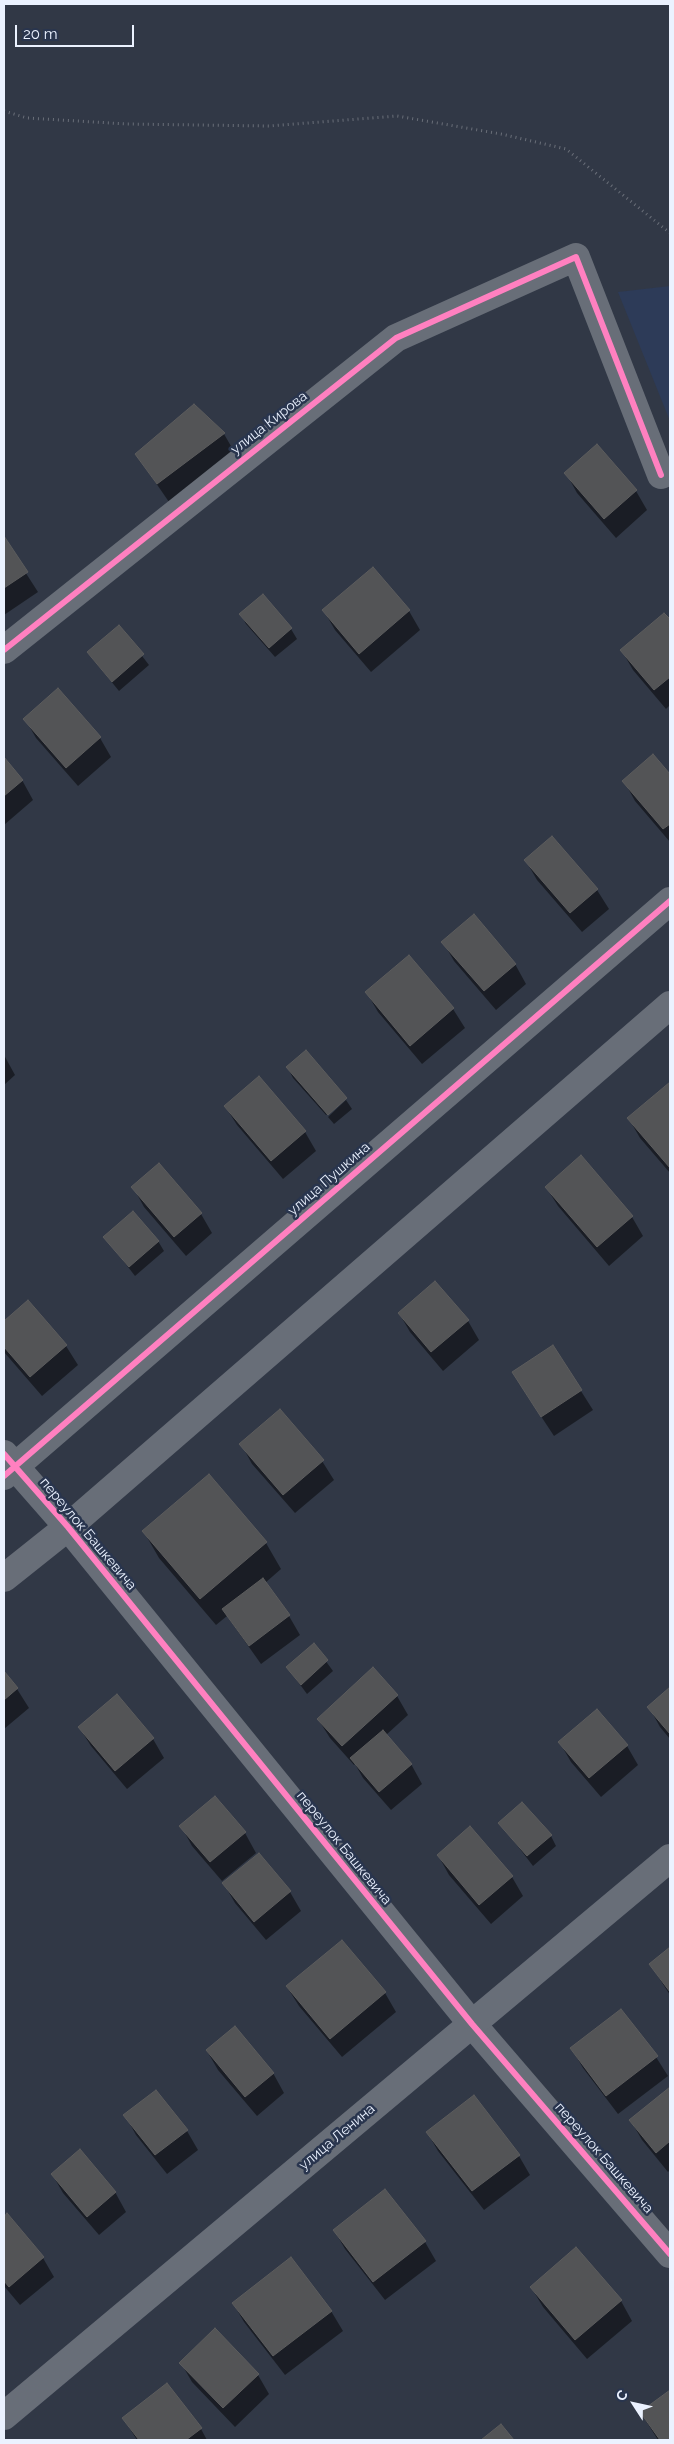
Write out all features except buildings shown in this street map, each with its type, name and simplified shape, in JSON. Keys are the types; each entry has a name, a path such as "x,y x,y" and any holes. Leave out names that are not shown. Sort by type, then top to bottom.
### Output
{"street":[{"name":"улица Кирова","path":"4,650 396,338 576,257 661,475"},
{"name":"улица Пушкина","path":"7,1466 670,902"},
{"path":"4,1578 68,1527 670,1005"},
{"name":"переулок Башкевича","path":"7,1466 68,1527 472,2024 670,2254"},
{"name":"улица Ленина","path":"4,2416 670,1858"}],"path":[{"path":"4,111 27,118 174,125 269,126 397,116 501,134 566,150 670,233"}],"shaded area":[{"path":"670,286 670,421 618,292"}],"cycle path":[{"path":"4,650 396,338 576,257 661,475"},
{"path":"4,1476 670,901"},
{"path":"4,1454 68,1527 472,2024 670,2254"}]}
